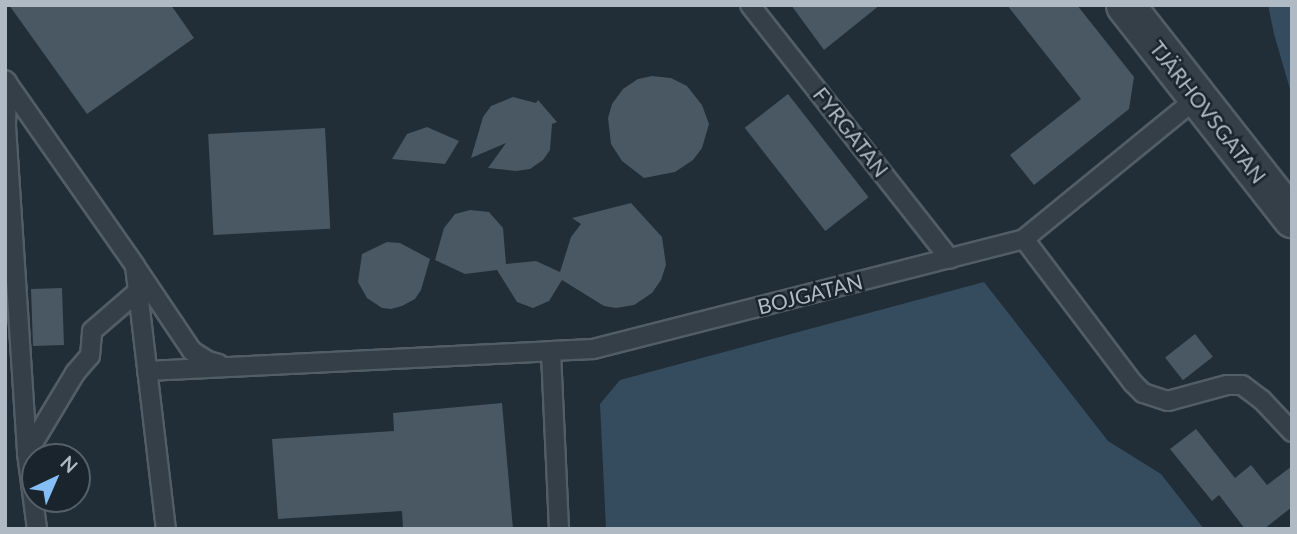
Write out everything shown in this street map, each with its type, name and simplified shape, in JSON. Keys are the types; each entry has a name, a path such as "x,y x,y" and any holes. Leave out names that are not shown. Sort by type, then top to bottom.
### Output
{"street":[{"name":"TJÄRHOVSGATAN","path":"1125,5 1292,218"}],"lane":[{"name":"FYRGATAN","path":"750,5 950,259"},
{"path":"6,81 192,351 208,361 225,365"},
{"path":"6,81 6,126 26,443"},
{"name":"BOJGATAN","path":"147,371 225,365 593,349 950,259 1024,239 1197,98"},
{"path":"1024,239 1143,393 1168,401 1227,385 1242,385 1262,400 1292,432"},
{"path":"135,266 166,529"},
{"path":"33,443 75,373 90,356 92,331 137,292"},
{"path":"551,351 559,529"}],"water":[{"path":"1268,5 1292,5 1292,96 1274,34"},
{"path":"984,282 1108,441 1161,474 1204,529 606,529 600,404 620,380"}],"building":[{"path":"9,5 171,5 194,38 87,114"},
{"path":"791,5 880,5 824,50"},
{"path":"1007,5 1077,5 1134,77 1129,109 1034,185 1010,155 1081,99"},
{"path":"652,76 671,78 687,86 702,105 709,124 702,148 693,160 675,172 644,178 622,161 611,144 608,118 612,104 623,89 638,79"},
{"path":"788,94 869,197 825,231 745,128"},
{"path":"513,97 536,103 538,100 557,122 552,124 550,150 543,160 530,169 516,171 488,168 506,143 471,158 483,117 491,106"},
{"path":"427,127 459,141 445,164 392,159 407,134"},
{"path":"325,128 330,229 213,235 208,134"},
{"path":"631,203 662,237 666,265 661,280 652,293 634,305 616,308 604,306 562,280 549,301 533,308 517,302 497,270 465,274 435,260 444,228 455,214 470,210 489,212 503,228 506,264 536,261 560,272 571,237 581,224 572,218"},
{"path":"387,242 400,243 430,259 421,290 415,299 391,309 382,308 367,298 358,282 362,254"},
{"path":"62,288 64,345 33,346 31,289"},
{"path":"1195,334 1213,357 1183,380 1165,357"},
{"path":"502,403 513,529 403,529 402,511 278,519 272,439 394,431 393,413"},
{"path":"1196,429 1235,478 1251,465 1267,485 1292,466 1292,507 1264,529 1245,529 1219,495 1212,501 1170,449"}]}
